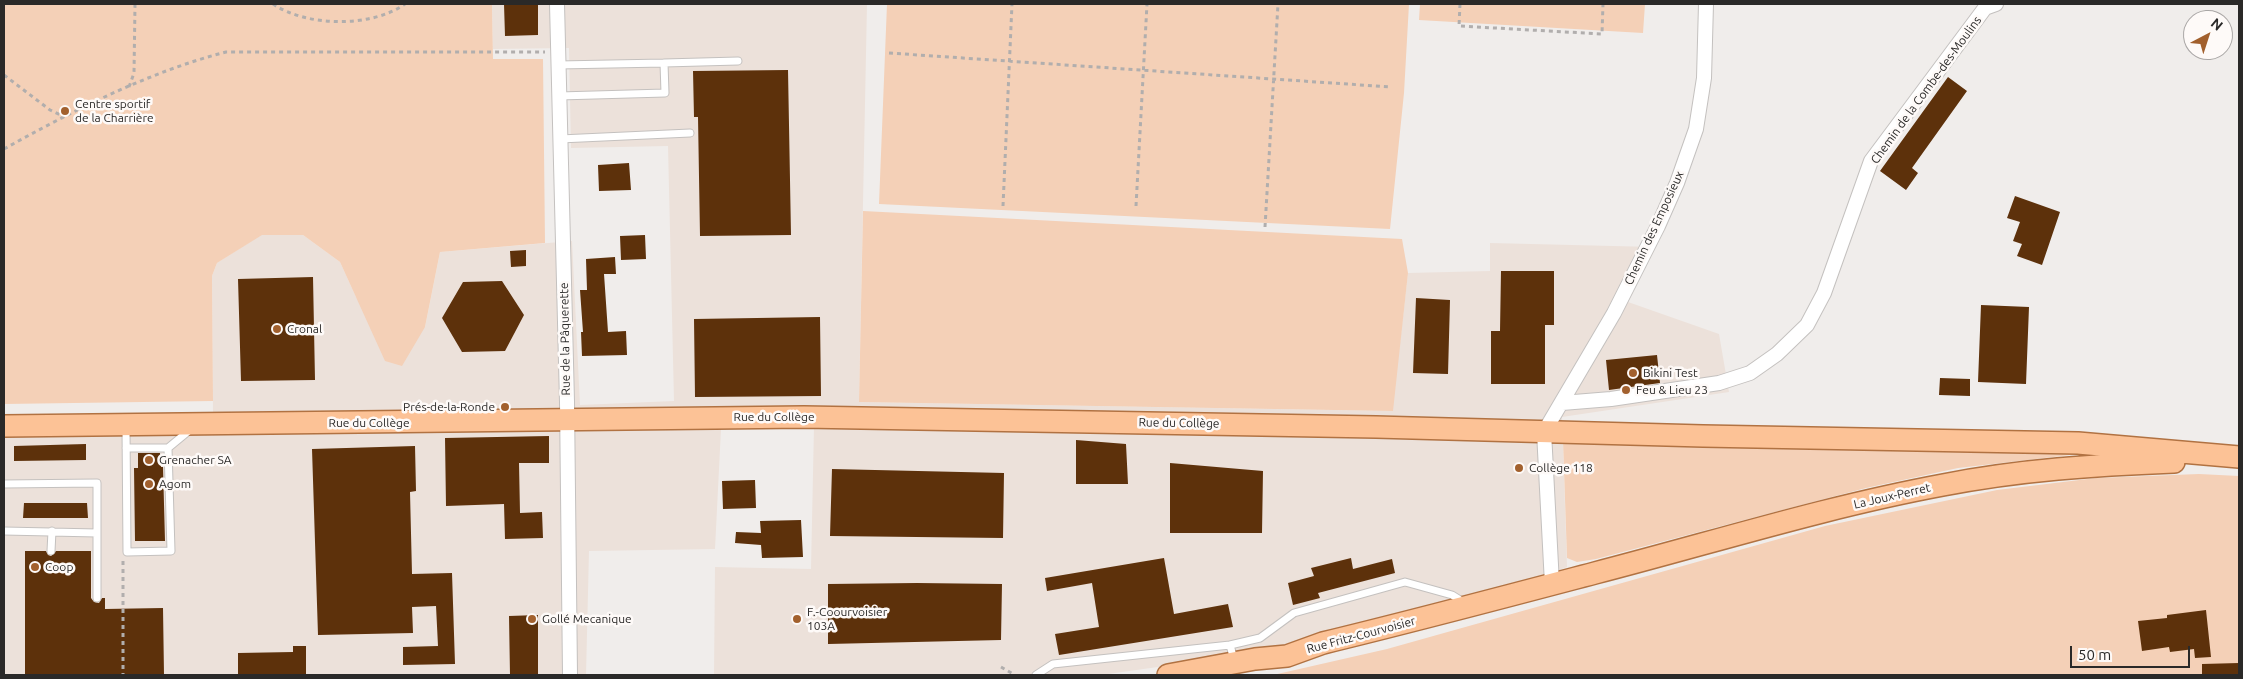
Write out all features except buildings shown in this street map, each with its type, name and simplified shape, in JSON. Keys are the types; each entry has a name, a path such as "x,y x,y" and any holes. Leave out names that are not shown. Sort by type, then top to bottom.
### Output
{"main road":[{"name":"Rue du Collège","path":"4,426 833,417 1544,432"},
{"name":"La Joux-Perret","path":"1544,432 2078,443 2239,459"},
{"name":"La Joux-Perret","path":"1552,584 1843,507 1943,485 2017,473 2074,467 2239,459"},
{"name":"Rue Fritz-Courvoisier","path":"1168,675 1233,654 1286,656 1323,643 1552,584"}],"street":[{"name":"Rue de la Pâquerette","path":"557,4 567,420 570,675"},
{"name":"Chemin des Emposieux","path":"1544,432 1614,313 1658,226 1677,183 1696,129 1704,78 1706,4"},
{"name":"Chemin de la Combe-des-Moulins","path":"1562,403 1611,399 1719,383 1750,373 1777,354 1807,325 1824,293 1872,161 1985,8 1996,4"},
{"path":"1544,432 1552,584"}],"lane":[{"path":"558,59 664,63 738,61"},
{"path":"559,96 665,93 664,63"},
{"path":"560,139 690,133"},
{"path":"126,448 168,448 197,424"},
{"path":"126,425 127,552 171,551 168,448"},
{"path":"4,484 97,483 97,598"},
{"path":"4,531 97,533"},
{"path":"51,551 52,532"},
{"path":"1036,675 1052,664 1233,654 1260,638 1294,613 1405,582 1452,595 1469,606"}],"path":[{"path":"128,88 134,73 136,4"},
{"path":"273,4 308,18 342,22 373,18 405,4"},
{"path":"1003,206 1012,4"},
{"path":"1136,206 1147,4"},
{"path":"1265,228 1278,4"},
{"path":"1460,4 1459,26 1602,34 1603,4"},
{"path":"4,149 128,88 191,61 226,52 558,59"},
{"path":"889,53 1391,87"},
{"path":"4,75 50,110 66,117"},
{"path":"123,675 122,556 127,552"},
{"path":"1001,666 1015,675"}],"shaded area":[{"path":"4,4 492,4 493,59 543,59 545,243 440,252 425,327 402,366 385,361 340,262 303,235 262,235 217,263 212,276 213,401 4,404"},
{"path":"492,4 867,4 859,402 1392,411 1408,273 1490,271 1490,243 1654,247 1628,302 1719,334 1729,392 1562,417 1567,567 1541,577 1257,653 1101,675 714,675 715,567 811,569 814,426 721,429 715,549 589,551 586,675 4,675 4,418 213,414 212,276 217,263 262,234 303,235 340,262 356,297 425,327 440,252 572,241 580,405 674,401 668,146 571,148 569,48 493,49"},
{"path":"887,4 1409,4 1404,93 1390,229 879,204"},
{"path":"1420,4 1645,4 1643,33 1419,20"},
{"path":"863,211 1402,239 1408,273 1393,411 859,402"},
{"path":"1563,441 2079,454 1958,468 1866,488 1596,559 1577,562 1567,558"},
{"path":"2199,474 2239,476 2239,675 1273,675 1387,649 1825,526 1997,490 2096,478"}],"place":[{"name":"Centre sportif de la Charrière","path":"65,111"},
{"name":"Cronal","path":"277,329"},
{"name":"Bikini Test","path":"1633,373"},
{"name":"Feu & Lieu 23","path":"1626,390"},
{"name":"Prés-de-la-Ronde","path":"505,407"},
{"name":"Grenacher SA","path":"149,460"},
{"name":"Collège 118","path":"1519,468"},
{"name":"Agom","path":"149,484"},
{"name":"Coop","path":"35,567"},
{"name":"Gollé Mecanique","path":"532,619"},
{"name":"F.-Coourvoisier 103A","path":"797,619"}]}
